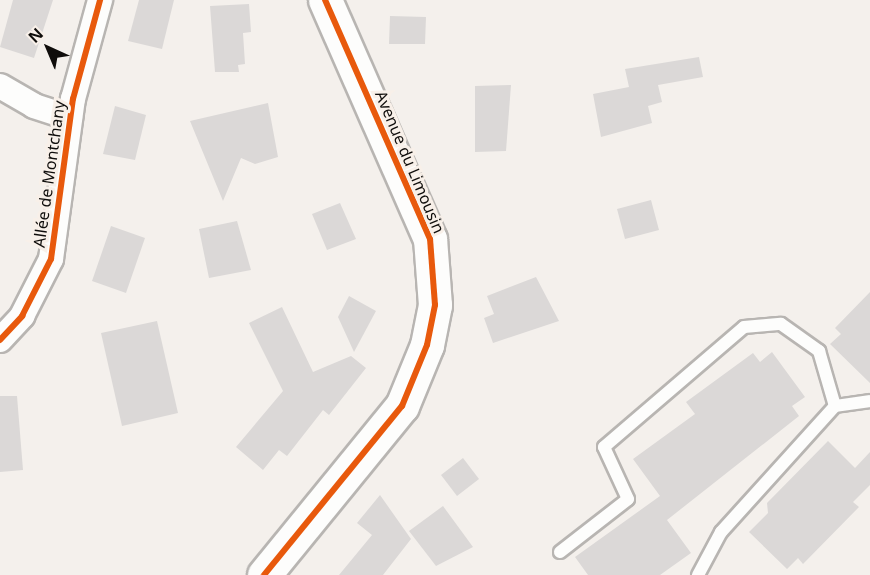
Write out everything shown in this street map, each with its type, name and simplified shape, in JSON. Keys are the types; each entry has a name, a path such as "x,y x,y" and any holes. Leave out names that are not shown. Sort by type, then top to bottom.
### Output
{"main road":[{"name":"Avenue du Limousin","path":"264,575 402,406 427,345 435,305 430,239 325,0"}],"street":[{"name":"Allée de Montchany","path":"0,340 22,316 51,259 70,118 100,0"},
{"name":"Allée de Montchany","path":"0,86 34,106 70,118"}],"lane":[{"path":"560,552 628,499 604,447 744,327 782,324 819,351 835,406"},
{"path":"698,575 721,532 835,406 870,401"}],"building":[{"path":"13,0 53,0 34,58 0,47"},
{"path":"139,0 174,0 162,49 128,41"},
{"path":"249,4 251,32 243,33 245,64 238,65 239,72 215,72 210,6"},
{"path":"390,16 426,17 425,44 389,44"},
{"path":"699,57 703,77 658,85 662,102 648,106 652,123 601,137 593,94 629,87 625,69"},
{"path":"511,85 506,151 475,152 475,86"},
{"path":"268,103 278,157 255,164 241,158 223,201 190,121"},
{"path":"115,106 146,115 135,160 103,154"},
{"path":"651,200 659,230 625,239 617,209"},
{"path":"340,203 356,239 327,250 312,214"},
{"path":"237,221 251,270 209,278 199,229"},
{"path":"111,226 145,238 126,293 92,281"},
{"path":"536,277 559,321 493,343 484,318 494,314 487,296"},
{"path":"870,292 870,383 830,344 841,334 835,328"},
{"path":"349,296 376,311 354,352 338,317"},
{"path":"282,307 313,372 351,356 366,368 329,415 323,410 287,456 279,450 263,470 236,447 283,391 249,323"},
{"path":"157,321 178,413 122,426 101,333"},
{"path":"772,352 805,397 792,406 799,416 667,520 691,553 660,575 588,575 575,557 660,496 633,459 695,414 686,402 753,353 760,362"},
{"path":"0,396 17,396 23,470 0,472"},
{"path":"828,441 855,468 870,452 870,485 853,502 859,507 803,564 798,558 787,569 749,532 768,513 767,503"},
{"path":"463,458 479,479 457,496 441,475"},
{"path":"380,495 411,539 383,575 339,575 372,535 357,523"},
{"path":"443,506 473,547 436,566 409,531"}],"cycle path":[{"path":"0,340 22,316 51,259 73,99 100,0"},
{"path":"264,575 402,406 427,345 435,305 430,239 325,0"}]}
